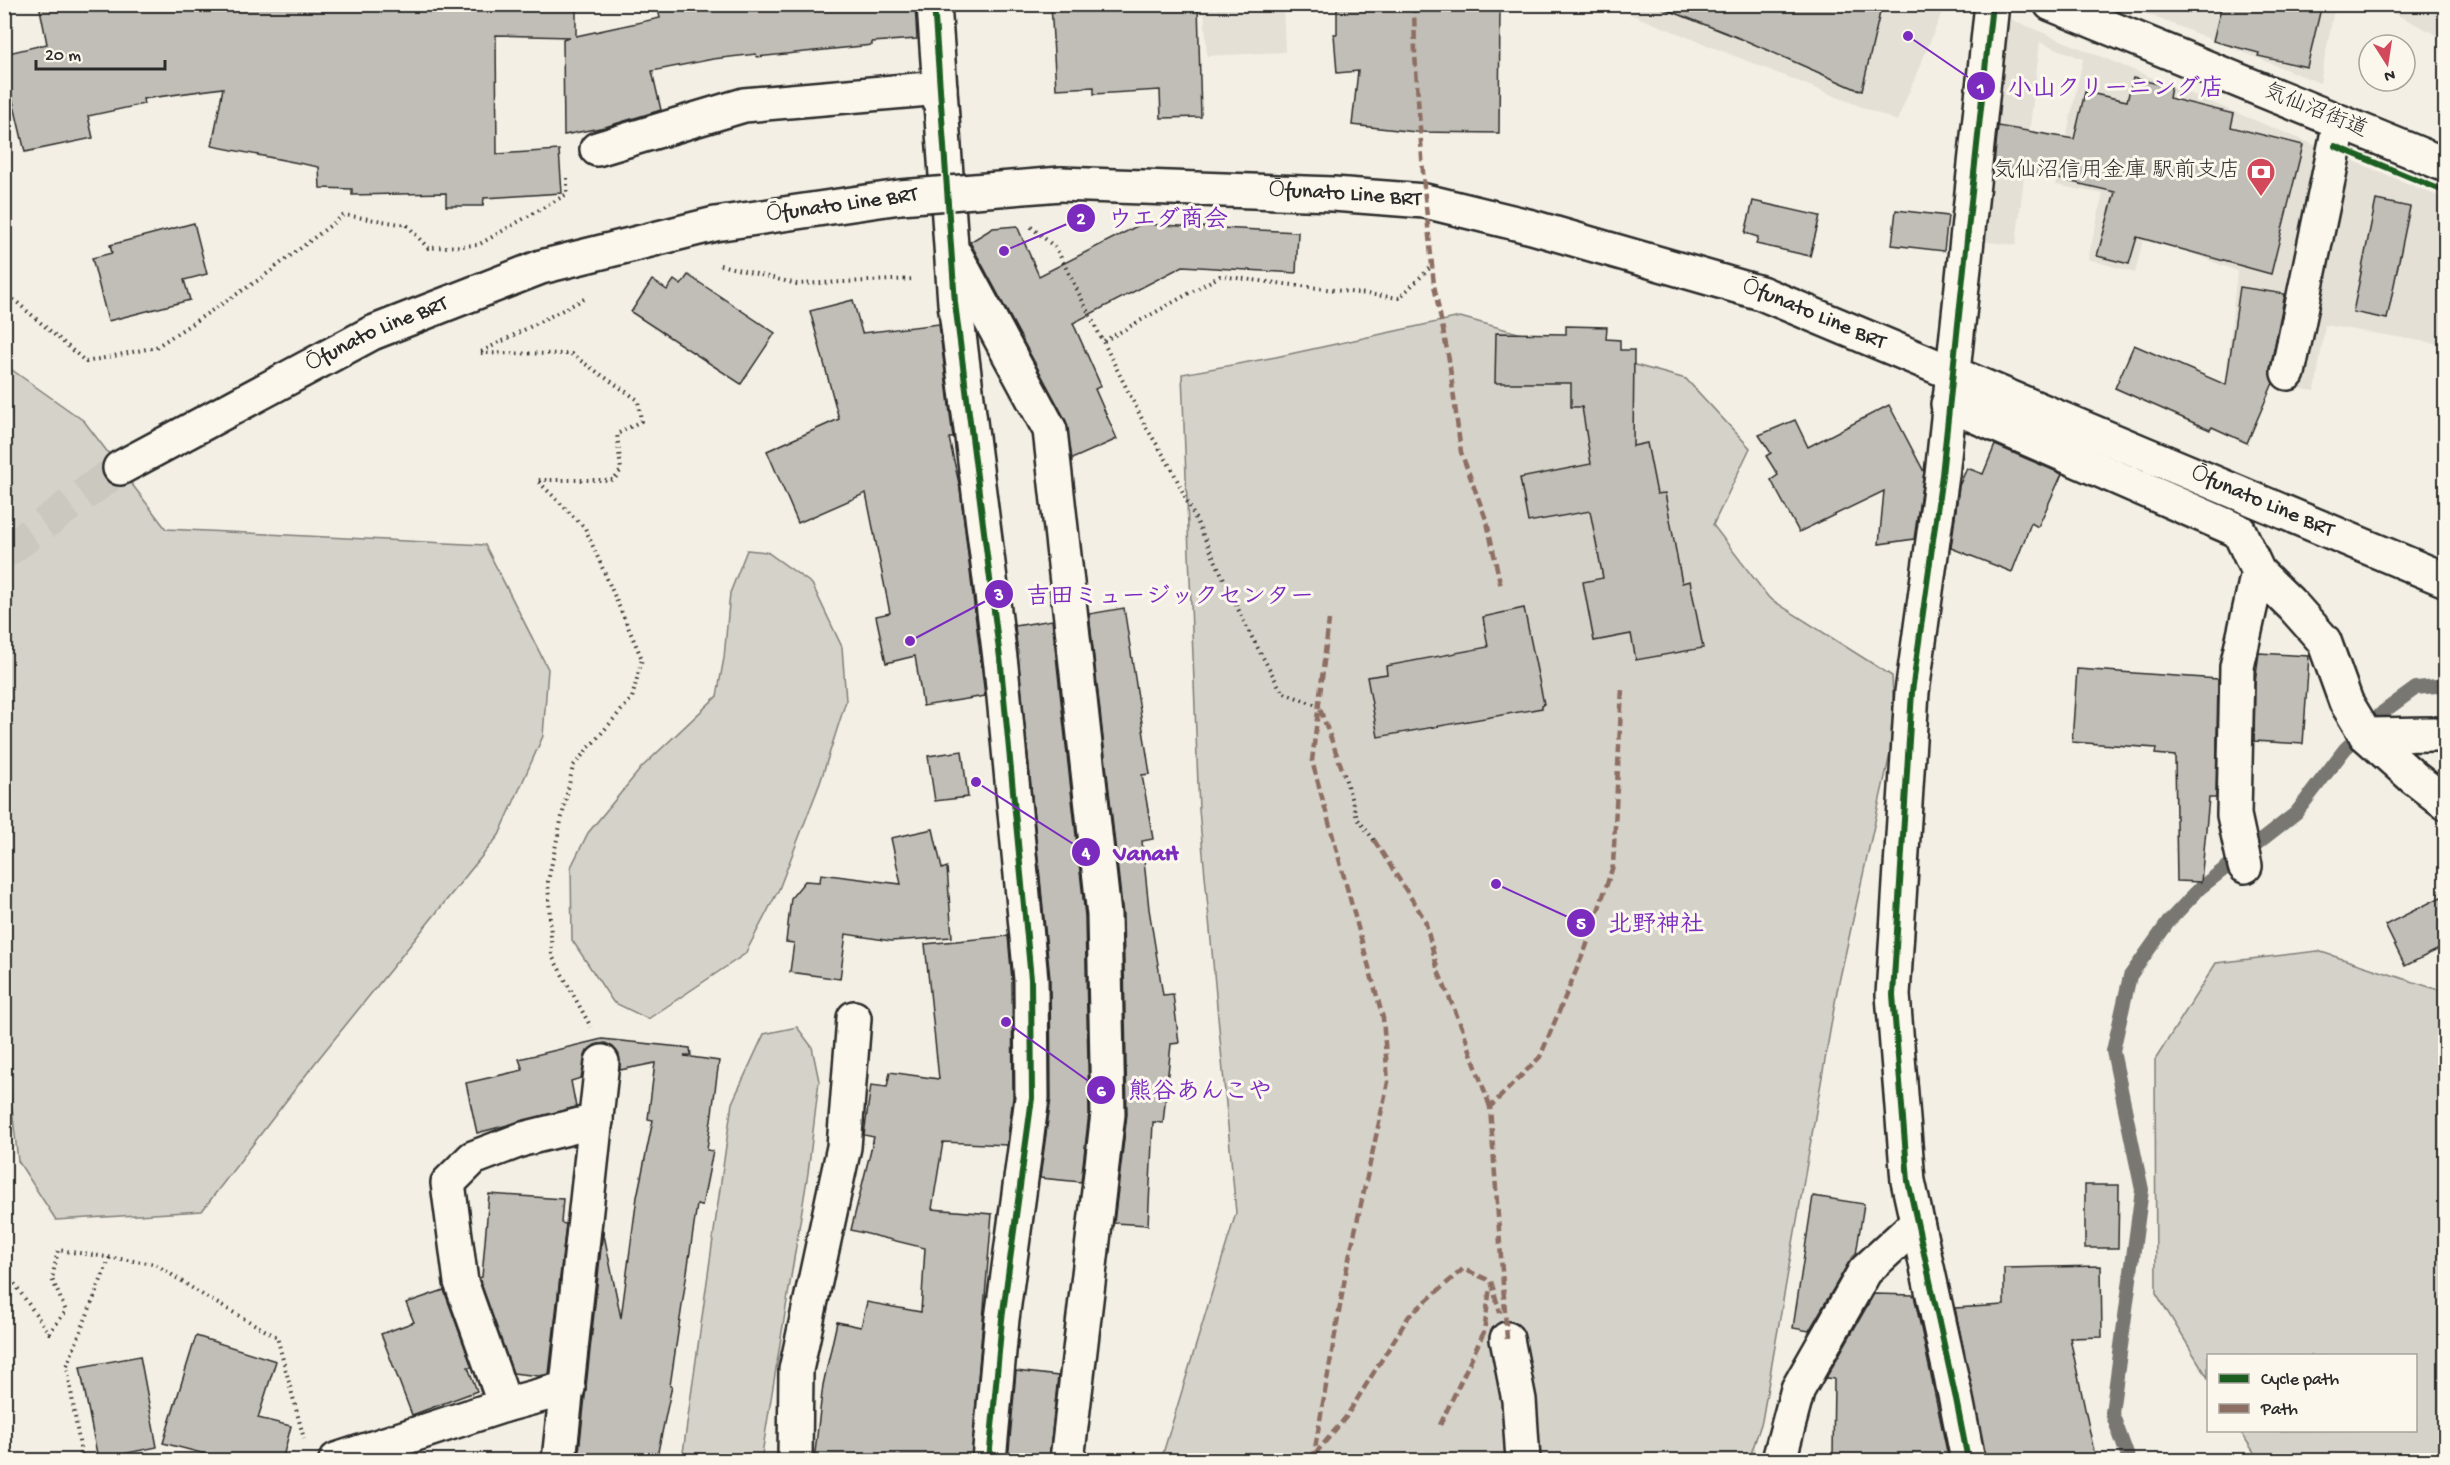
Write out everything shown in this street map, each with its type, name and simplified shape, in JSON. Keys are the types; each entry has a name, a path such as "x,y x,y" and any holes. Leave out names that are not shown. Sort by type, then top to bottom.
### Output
{"street":[{"path":"934,4 952,262 1000,666 1031,979 1032,1098 1002,1319 989,1461"},
{"path":"1968,1461 1908,1181 1893,995 1912,692 1942,475 1992,4"},
{"name":"気仙沼街道","path":"2051,4 2445,165"},
{"path":"597,149 744,105 940,88"},
{"path":"2288,372 2340,122"},
{"name":"Ōfunato Line BRT","path":"120,468 372,333 541,267 715,224 900,197 1061,184 1334,195 1425,201 1532,227 1761,293 1950,388 2051,413 2445,580"},
{"path":"952,262 1050,430 1104,915 1108,1114 1067,1461"},
{"path":"1950,388 2239,531 2258,572 2324,641 2349,706 2366,735 2445,803"},
{"path":"2245,866 2234,815 2237,667 2258,572"},
{"path":"2366,735 2434,734"},
{"path":"795,1461 796,1370 844,1147 854,1018"},
{"path":"560,1461 602,1062"},
{"path":"505,1406 461,1282 448,1183 472,1158 523,1139 596,1121"},
{"path":"1779,1461 1798,1389 1865,1271 1917,1223"},
{"path":"1507,1340 1519,1400 1523,1461"},
{"path":"321,1455 568,1388"}],"path":[{"path":"4,291 86,362 156,347 260,279 344,215 407,225 428,248 478,245 567,194 567,175 597,149"},
{"path":"1024,222 1056,248 1146,427 1172,469 1248,630 1282,692 1319,706"},
{"path":"716,264 797,284 952,262"},
{"path":"1104,341 1220,276 1400,298 1432,266"},
{"path":"585,298 479,353 571,354 638,400 641,422 617,434 621,470 614,480 537,480 585,528 642,659 632,698 573,766 548,880 552,956 590,1023 602,1062"},
{"path":"1344,774 1357,818 1374,840"},
{"path":"4,1269 49,1333 66,1311 52,1279 58,1250 155,1264 206,1297 278,1337 321,1455"},
{"path":"82,1461 67,1366 110,1257"}],"shaded area":[{"path":"1611,4 1945,5 1897,121 1610,6"},
{"path":"1204,5 1283,5 1285,52 1207,56"},
{"path":"2125,5 2335,5 2320,83"},
{"path":"2377,5 2445,5 2445,39"},
{"path":"2010,19 2445,199 2445,345 2325,325 2315,391 2226,378 2237,271 2144,235 2135,273 2088,259 2103,194 2056,185 2083,59 2040,42 2016,245 1977,241 1988,120"},
{"path":"1460,317 1686,379 1750,448 1713,525 1769,598 1892,676 1895,732 1837,991 1762,1421 1749,1460 1161,1460 1236,1213 1199,810 1182,374 1276,357"},
{"path":"5,365 84,421 166,529 485,545 548,669 543,736 499,835 315,1063 202,1211 56,1220 18,1161 8,1072 5,1065"},
{"path":"747,550 767,552 812,584 842,647 846,701 820,783 779,889 745,954 648,1019 613,1002 572,940 571,867 588,833 642,767 717,696 724,658 730,593"},
{"path":"2318,951 2445,992 2445,1460 2259,1460 2241,1432 2417,1432 2417,1354 2207,1354 2207,1376 2156,1293 2155,1060 2216,963"},
{"path":"797,1027 812,1047 819,1081 808,1173 761,1460 682,1460 732,1103 764,1034"}],"building":[{"path":"39,4 576,4 576,36 660,18 657,4 915,4 917,39 872,42 872,45 757,57 756,54 713,59 652,71 661,110 605,127 564,135 563,39 570,37 496,35 497,154 559,150 562,193 484,198 483,206 446,206 446,193 352,195 352,189 320,188 319,167 212,146 223,88 143,99 144,104 88,116 93,138 25,152 4,63 4,54 47,44"},
{"path":"1051,4 1198,4 1201,117 1161,118 1160,90 1094,94 1094,87 1056,89"},
{"path":"1337,4 1500,4 1499,133 1416,132 1352,125 1358,71 1337,73 1334,34 1337,34"},
{"path":"1661,4 1882,4 1862,90 1858,90 1749,42 1660,7"},
{"path":"2222,4 2322,4 2307,67 2258,56 2259,53 2213,41"},
{"path":"2133,78 2171,87 2169,98 2234,114 2231,127 2303,145 2271,274 2137,237 2129,264 2097,256 2115,192 1994,164 1998,126 2074,139 2085,92 2127,101"},
{"path":"2376,200 2410,207 2387,319 2353,312"},
{"path":"1753,201 1820,216 1810,256 1756,244 1758,237 1745,233"},
{"path":"1896,210 1948,216 1944,251 1892,245"},
{"path":"194,223 207,274 184,280 190,300 108,321 92,258 112,253 110,245"},
{"path":"1141,224 1298,232 1296,273 1183,266 1073,323 1101,386 1095,389 1117,439 1072,459 1066,421 970,242 993,228 1017,226 1039,276"},
{"path":"688,275 775,333 741,384 631,312 652,280 667,290 674,280 681,285"},
{"path":"2240,287 2285,294 2270,369 2273,383 2247,443 2212,427 2210,430 2115,388 2134,345 2226,385"},
{"path":"853,300 862,333 939,324 953,438 949,438 960,488 985,696 923,706 915,656 886,663 876,616 890,613 866,493 798,523 767,451 839,419 810,311"},
{"path":"1566,326 1607,327 1606,339 1620,340 1620,350 1634,350 1633,446 1647,443 1657,494 1665,493 1682,583 1690,581 1703,648 1636,660 1631,634 1594,641 1583,582 1603,578 1590,511 1528,522 1520,478 1591,464 1582,407 1571,407 1571,383 1495,383 1496,333 1566,334"},
{"path":"1889,405 1924,472 1914,539 1879,544 1884,491 1799,532 1771,480 1778,475 1766,456 1771,453 1759,435 1795,420 1808,447"},
{"path":"1995,445 2062,474 2038,527 2031,523 2012,572 1951,548 1959,486 1967,468 1983,474"},
{"path":"1124,608 1150,774 1142,775 1153,839 1142,841 1149,909 1163,995 1173,994 1179,1043 1171,1044 1163,1123 1153,1122 1148,1225 1114,1223 1127,1114 1123,915 1089,614"},
{"path":"1524,608 1544,704 1542,708 1378,737 1367,677 1387,674 1386,666 1488,647 1483,617"},
{"path":"1052,620 1085,916 1089,1113 1081,1182 1040,1178 1051,1098 1050,979 1015,626"},
{"path":"2259,653 2309,656 2303,744 2254,741 2255,682"},
{"path":"2077,669 2218,679 2216,798 2209,798 2201,882 2177,881 2175,756 2155,754 2156,748 2072,742"},
{"path":"962,751 968,797 935,801 928,756"},
{"path":"933,829 942,869 947,867 952,937 891,941 846,934 840,979 790,972 794,943 786,942 791,898 805,881 820,882 821,874 901,884 891,838"},
{"path":"2445,895 2445,946 2405,966 2385,925"},
{"path":"1008,936 1012,980 1013,1097 1007,1145 943,1142 932,1209 992,1214 971,1461 814,1461 823,1385 837,1322 861,1327 867,1302 921,1312 925,1248 851,1230 874,1137 864,1135 871,1085 887,1087 890,1072 939,1079 925,944"},
{"path":"602,1039 690,1048 691,1055 684,1056 719,1061 707,1150 713,1151 702,1206 697,1205 670,1386 672,1386 656,1461 578,1461 603,1230 621,1318 637,1197 653,1120 648,1119 655,1063 620,1070 619,1055 613,1047 605,1043 595,1045 587,1051 581,1078 571,1081 576,1107 477,1133 466,1083 523,1070 519,1059"},
{"path":"2085,1185 2119,1185 2118,1248 2085,1248"},
{"path":"489,1194 563,1199 561,1223 566,1224 549,1374 539,1376 513,1373 479,1278 482,1277"},
{"path":"1813,1196 1864,1204 1856,1254 1849,1262 1809,1331 1793,1328"},
{"path":"2101,1266 2102,1337 2070,1338 2096,1461 1986,1461 1955,1308 2004,1305 2004,1268"},
{"path":"444,1290 472,1367 468,1367 477,1391 412,1415 381,1334 414,1322 406,1303"},
{"path":"1874,1294 1914,1295 1949,1461 1871,1461 1871,1458 1833,1457 1834,1379 1826,1378"},
{"path":"196,1336 276,1361 258,1418 291,1426 282,1461 232,1461 163,1443"},
{"path":"140,1356 157,1447 98,1459 80,1367"},
{"path":"1016,1371 1058,1376 1049,1461 1008,1461"}],"waterway":[{"path":"2129,1460 2112,1413 2142,1190 2113,1051 2130,976 2169,921 2200,888 2296,813 2345,749 2383,712 2416,688 2446,685"}],"tunnel":[{"path":"4,553 120,468"}],"marked path":[{"path":"1414,4 1424,187 1434,285 1449,360 1461,452 1487,522 1501,587"},
{"path":"1313,1460 1346,1272 1388,1082 1383,1018 1312,761 1329,620"},
{"path":"1507,1339 1490,1107 1540,1057 1586,947 1613,866 1622,688"},
{"path":"1320,709 1344,774"},
{"path":"1374,840 1425,920 1438,971 1463,1030 1490,1107"},
{"path":"1315,1454 1346,1417 1409,1316 1463,1269 1491,1281 1500,1313"},
{"path":"1440,1425 1484,1332 1490,1287"}],"cycle path":[{"path":"934,4 955,303 1001,666 1031,979 1032,1098 1002,1319 989,1460"},
{"path":"1968,1460 1908,1181 1893,995 1912,692 1942,475 1992,4"},
{"path":"2335,146 2446,192"}],"place":[{"name":"小山クリーニング店","path":"1908,36"},
{"name":"気仙沼信用金庫 駅前支店","path":"2261,198"},
{"name":"ウエダ商会","path":"1004,251"},
{"name":"吉田ミュージックセンター","path":"910,641"},
{"name":"VanaH","path":"976,782"},
{"name":"北野神社","path":"1496,884"},
{"name":"熊谷あんこや","path":"1006,1022"}]}
